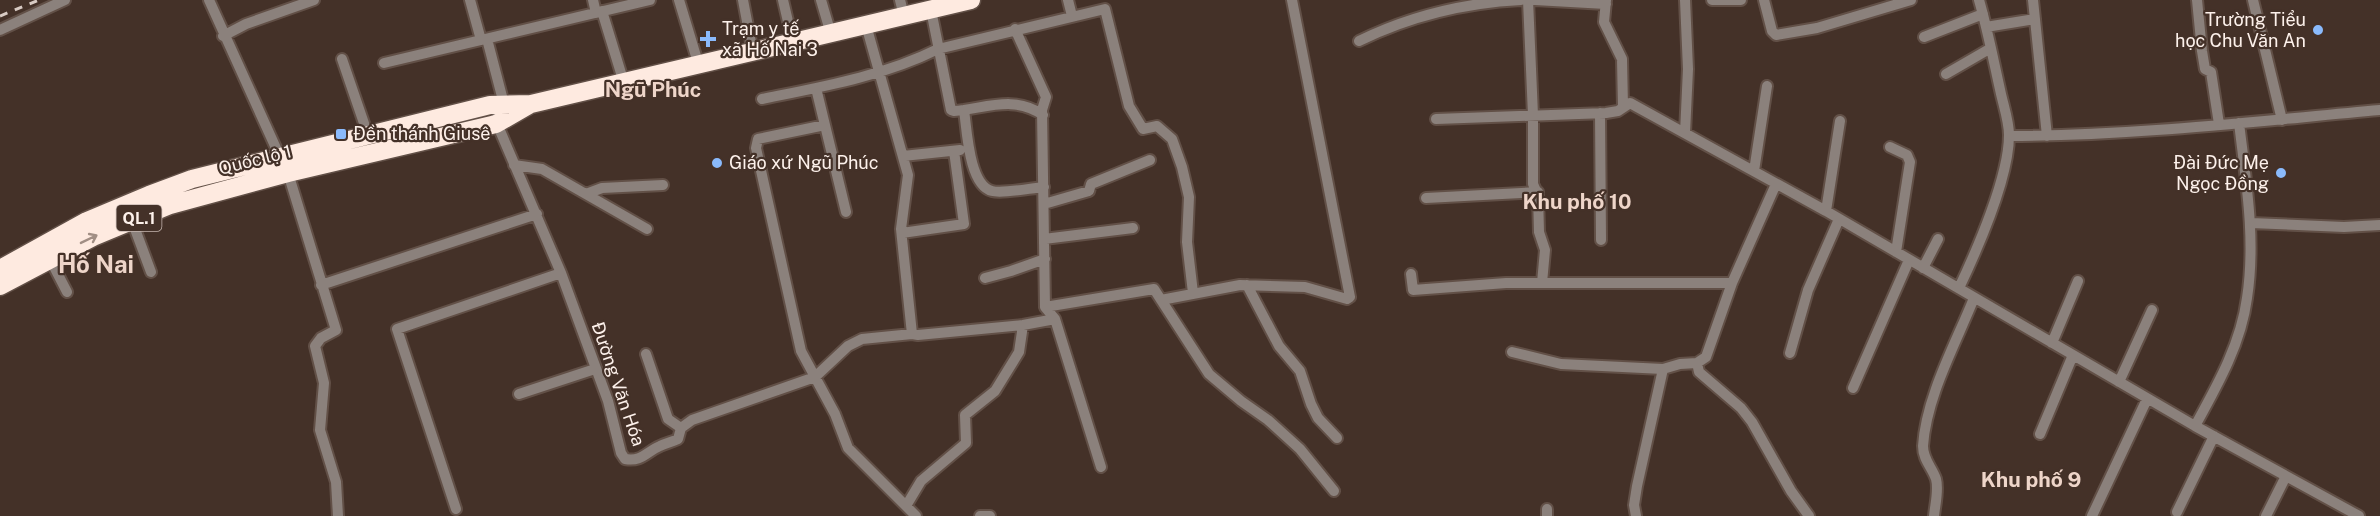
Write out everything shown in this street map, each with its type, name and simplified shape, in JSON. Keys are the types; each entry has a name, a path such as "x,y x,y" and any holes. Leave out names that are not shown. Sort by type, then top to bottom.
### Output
{"highway":[{"name":"Quốc lộ 1","path":"0,269 87,221 192,180 284,165 531,104 699,66 866,25 902,8 971,0"},
{"name":"Quốc lộ 1","path":"0,286 93,237 170,205 368,135 500,113"}],"street":[{"path":"0,30 65,0"},
{"path":"208,0 284,165 336,330 321,338 315,346 325,393 319,422 336,482 338,516"},
{"path":"223,36 246,24 314,0"},
{"name":"Đường Văn Hóa","path":"470,0 484,40 514,165 561,273 608,401 621,453 625,459 642,458 659,446 678,439 681,428 692,420 815,377"},
{"path":"593,0 624,83"},
{"path":"384,63 650,0"},
{"path":"679,0 699,66"},
{"path":"743,0 753,52"},
{"path":"783,0 793,43"},
{"path":"822,0 831,34"},
{"path":"1068,0 1072,16"},
{"path":"1161,300 1247,285 1305,286 1347,299 1350,297 1292,0"},
{"path":"1359,41 1385,28 1417,17 1494,1 1521,0"},
{"path":"1528,0 1533,115 1533,184 1538,192 1539,232 1545,250 1542,284"},
{"path":"1535,0 1606,2 1604,22 1622,59 1623,107"},
{"path":"1685,0 1688,69 1685,133"},
{"path":"1712,0 1741,0"},
{"path":"1764,0 1772,31 1776,34 1817,28 1911,0"},
{"path":"1959,288 1982,235 1999,184 2009,136 1991,48 1978,0"},
{"path":"2042,0 2033,0 2047,136"},
{"path":"2197,0 2205,69 2211,72 2219,124"},
{"path":"2253,0 2282,120"},
{"path":"943,5 938,49 951,110 1016,103 1042,115"},
{"path":"762,99 816,88 879,71 916,60 938,49 1105,9 1132,113 1143,129 1156,126 1162,128 1174,143 1182,167 1189,197 1187,242 1193,293"},
{"path":"1924,37 1983,14"},
{"path":"1986,27 2035,19"},
{"path":"866,25 908,175 902,233 912,334"},
{"path":"1015,29 1046,97 1042,115 1045,307 1055,319 1101,468"},
{"path":"1946,74 1991,48"},
{"path":"342,59 368,135"},
{"path":"1754,171 1767,86"},
{"path":"816,88 846,212"},
{"path":"1436,119 1600,113 1618,111 1630,103 1826,211 2147,399 2356,515"},
{"path":"964,110 974,169 981,185 993,192 1044,187"},
{"path":"2009,136 2047,136 2282,120 2380,110"},
{"path":"1600,113 1601,240"},
{"path":"1826,211 1840,121"},
{"path":"2195,426 2225,370 2237,339 2247,299 2251,223 2239,123"},
{"path":"825,125 758,139 756,148 801,351 835,414 849,448 909,512 921,481 966,443 965,415 995,391 1019,352 1023,325"},
{"path":"1890,147 1907,155 1910,162 1896,252"},
{"path":"903,156 970,149"},
{"path":"902,233 964,224 954,151"},
{"path":"1044,204 1089,191 1091,184 1150,160"},
{"path":"514,165 542,169 647,229"},
{"path":"957,171 974,169"},
{"path":"1512,352 1561,364 1663,369 1680,364 1697,363 1706,357 1732,284 1776,184"},
{"path":"586,194 602,188 663,185"},
{"path":"1426,198 1538,192"},
{"path":"321,285 537,214"},
{"path":"1790,353 1808,290 1839,219"},
{"path":"132,221 151,272"},
{"path":"2251,223 2344,227 2380,225"},
{"path":"1044,239 1133,228"},
{"path":"1923,268 1938,239"},
{"path":"50,259 67,292"},
{"path":"985,278 1045,259"},
{"path":"1853,388 1909,260"},
{"path":"456,508 397,329 561,273"},
{"path":"1411,274 1413,290 1506,283 1732,284"},
{"path":"2052,343 2078,281"},
{"path":"1247,285 1280,346 1300,371 1311,405 1318,418 1336,438"},
{"path":"1045,307 1154,289 1209,374 1268,420 1300,449 1334,491"},
{"path":"1934,516 1936,480 1925,460 1923,448 1927,421 1941,378 1974,298"},
{"path":"2119,382 2152,310"},
{"path":"815,377 848,346 862,339 1023,325 1055,319"},
{"path":"646,354 668,419 681,428"},
{"path":"2040,434 2073,356"},
{"path":"1697,363 1699,372 1741,408 1752,422 1791,491 1809,516"},
{"path":"519,394 595,369"},
{"path":"1636,516 1634,505 1637,486 1663,369"},
{"path":"2092,516 2147,399"},
{"path":"2177,512 2214,436"},
{"path":"2266,516 2286,476"},
{"path":"980,516 990,516"}],"railway":[{"path":"0,16 39,0"}],"place":[{"name":"Trường Tiểu học Chu Văn An","path":"2318,30"},
{"name":"Trạm y tế xã Hố Nai 3","path":"708,39"},
{"name":"Đền thánh Giusê","path":"341,134"},
{"name":"Giáo xứ Ngũ Phúc","path":"717,163"},
{"name":"Đài Đức Mẹ Ngọc Đồng","path":"2281,173"}],"district":[{"name":"Ngũ Phúc","path":"653,90"},
{"name":"Khu phố 10","path":"1577,202"},
{"name":"Hố Nai","path":"96,265"},
{"name":"Khu phố 9","path":"2031,480"}]}
